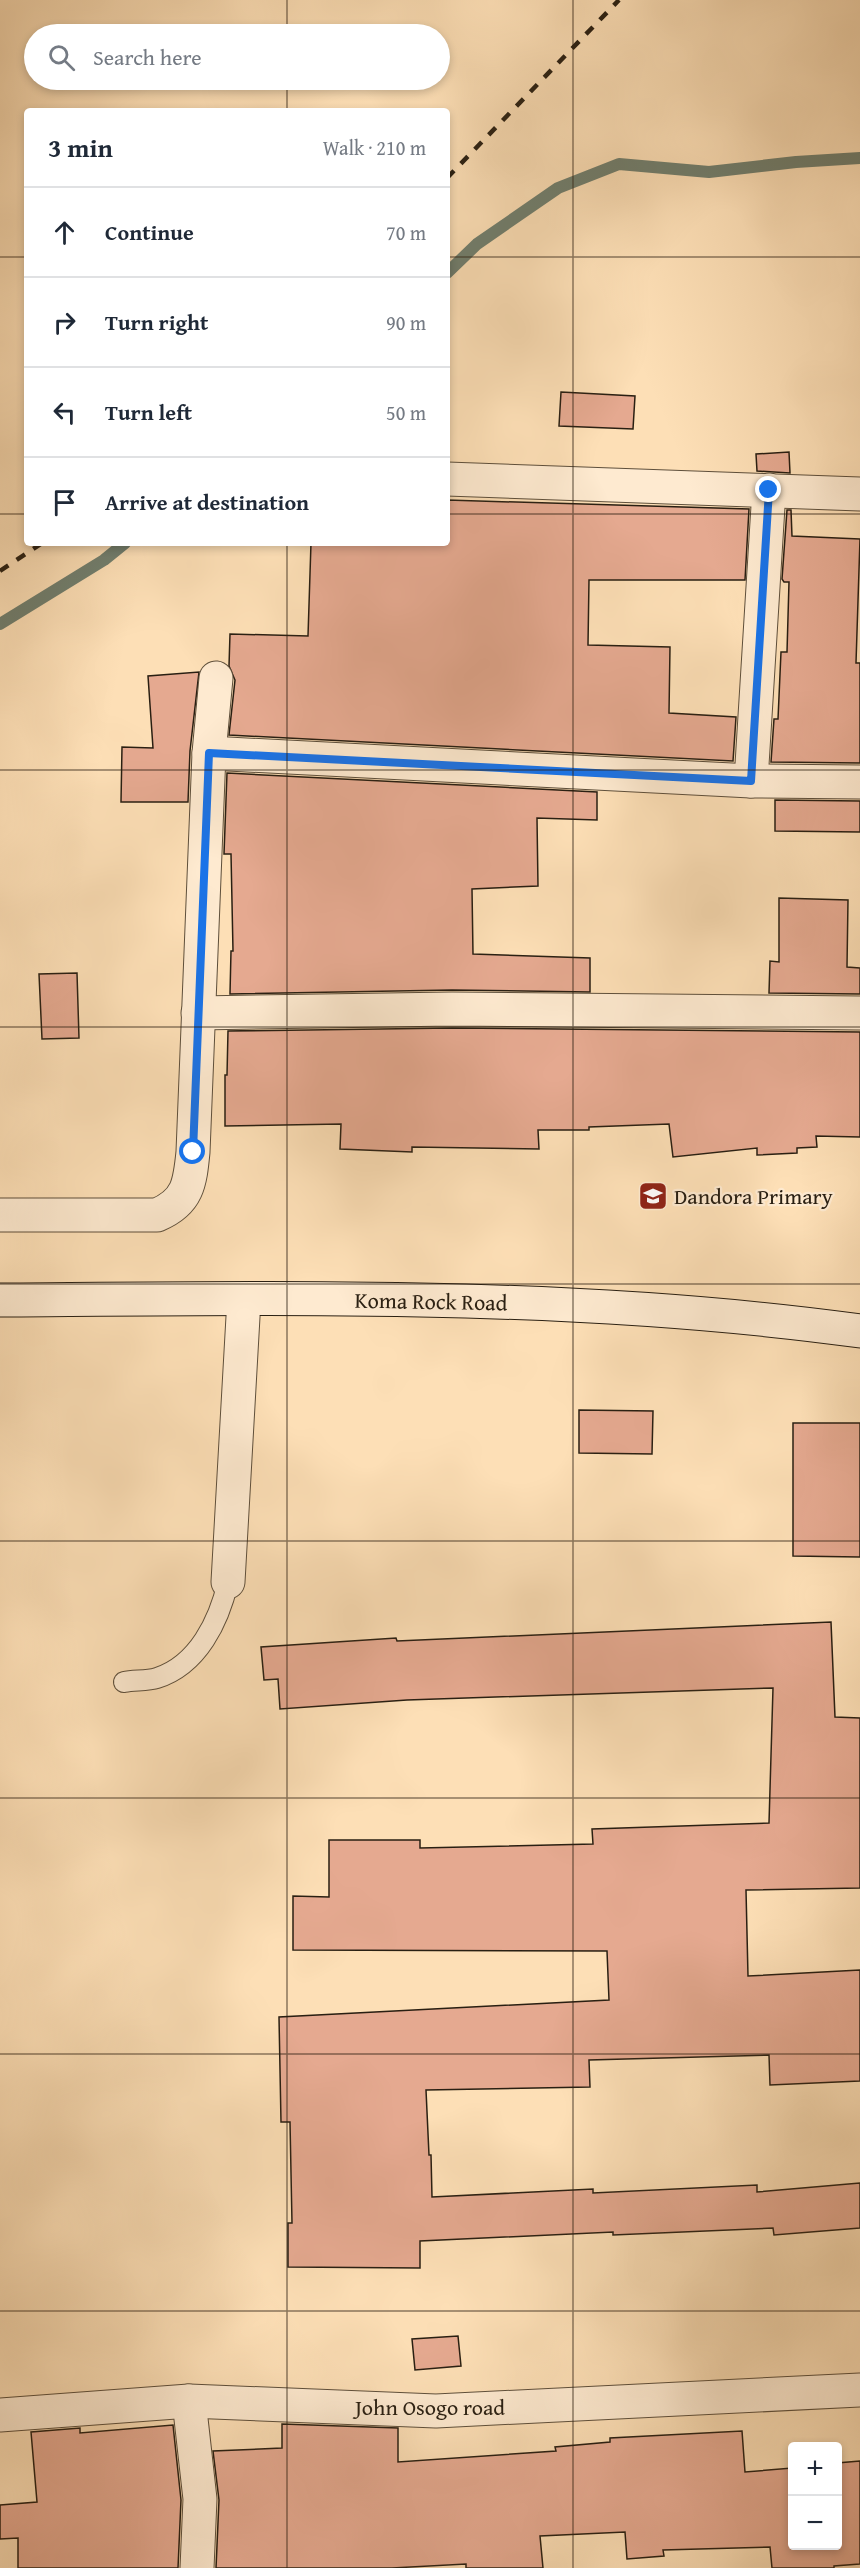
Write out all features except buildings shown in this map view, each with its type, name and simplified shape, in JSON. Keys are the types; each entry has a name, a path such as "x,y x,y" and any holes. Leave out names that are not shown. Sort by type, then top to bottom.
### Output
{"street":[{"path":"450,479 860,494"},
{"path":"751,781 769,490"},
{"path":"0,1215 158,1215 174,1208 190,1178 193,1152 209,753 216,678"},
{"path":"209,753 751,781 860,782"},
{"path":"198,1013 452,1009 860,1013"},
{"name":"Koma Rock Road","path":"0,1299 547,1303 722,1315 860,1331"},
{"path":"228,1582 244,1299"},
{"name":"John Osogo road","path":"0,2415 189,2401 436,2411 860,2390"},
{"path":"189,2401 200,2499 196,2568"}],"lane":[{"path":"124,1682 156,1678 182,1664 200,1648 224,1601 228,1582"}],"waterway":[{"path":"450,270 477,244 558,188 619,164 709,172 796,162 860,158"},
{"path":"0,624 104,560 121,546"}],"railway":[{"path":"450,175 619,0"},
{"path":"0,571 38,546"}],"place":[{"name":"Dandora Primary","path":"653,1196"}],"route":[{"path":"193,1152 209,753 751,781 769,490"}]}
